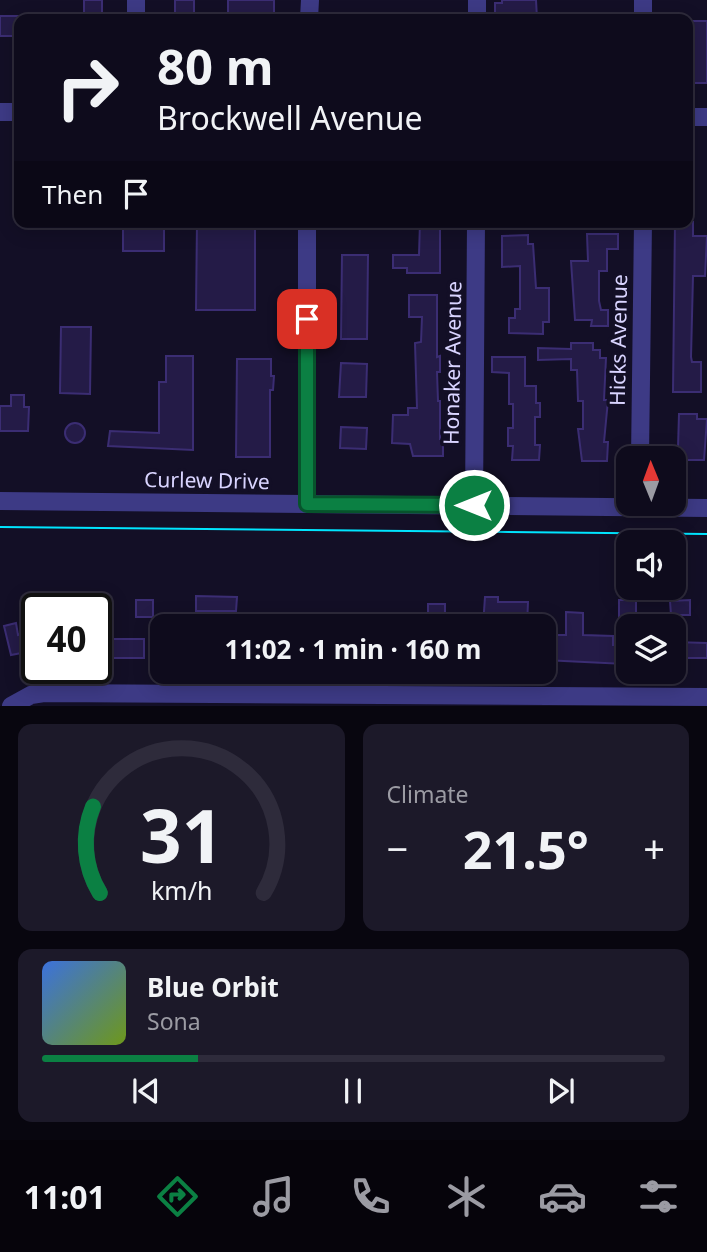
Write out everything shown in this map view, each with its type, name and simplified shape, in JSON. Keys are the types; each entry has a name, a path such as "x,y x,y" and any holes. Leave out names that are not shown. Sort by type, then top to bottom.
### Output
{"street":[{"path":"307,228 307,504"},
{"name":"Honaker Avenue","path":"474,505 476,228"},
{"name":"Hicks Avenue","path":"640,446 643,228"},
{"name":"Curlew Drive","path":"0,501 616,506"},
{"name":"Curlew Drive","path":"686,507 707,508"},
{"path":"16,702 44,693 439,701 662,701 707,697"}],"building":[{"path":"84,0 102,0 102,14 84,14"},
{"path":"175,0 194,0 194,14 175,14"},
{"path":"228,0 274,0 274,14 228,14"},
{"path":"502,0 536,0 537,14 495,14 495,3 502,3"},
{"path":"0,16 14,16 14,36 0,36"},
{"path":"693,21 707,21 707,83 693,83"},
{"path":"123,228 164,228 164,251 123,251"},
{"path":"197,228 255,228 255,310 196,310"},
{"path":"420,228 440,228 440,273 407,273 407,268 393,268 393,255 419,255"},
{"path":"675,228 693,228 693,236 707,236 705,276 693,276 691,357 692,362 701,362 701,392 673,392"},
{"path":"587,234 618,234 618,249 607,249 607,271 599,271 599,301 601,310 608,310 608,326 591,326 592,320 575,320 571,261 588,261"},
{"path":"528,235 528,244 533,244 536,288 549,288 549,322 543,322 543,334 509,333 509,318 515,318 515,309 520,309 520,266 502,267 502,236"},
{"path":"342,255 368,255 367,339 341,339"},
{"path":"409,295 437,295 437,357 440,356 440,372 437,372 438,401 443,456 413,456 410,444 392,443 393,415 408,415 408,408 417,408 415,343 421,342 422,317 409,317"},
{"path":"61,327 91,327 90,394 60,393"},
{"path":"571,343 593,343 593,350 600,350 600,358 606,358 604,400 608,400 604,442 608,442 607,461 582,461 578,429 583,429 583,401 578,401 577,370 571,370 571,359 538,360 538,348 571,349"},
{"path":"166,356 193,356 193,450 108,446 110,431 159,433 159,382 166,382"},
{"path":"492,357 525,357 525,386 536,386 536,403 540,403 540,417 535,417 535,445 540,445 539,460 512,460 513,446 508,446 508,428 513,428 513,404 509,404 509,373 492,372"},
{"path":"237,359 271,359 271,376 274,376 273,390 270,390 270,457 236,457"},
{"path":"341,363 367,364 366,397 339,397"},
{"path":"11,395 24,395 24,407 29,407 28,431 0,431 0,406 11,406"},
{"path":"679,414 697,414 697,419 707,419 704,460 686,460 686,446 678,446"},
{"path":"71,423 79,423 85,433 79,443 71,443 65,437 65,429"},
{"path":"341,427 367,428 366,449 340,448"},
{"path":"196,596 237,597 236,611 196,611"},
{"path":"485,597 498,597 498,602 528,602 528,614 484,614"},
{"path":"136,600 153,600 153,614 150,614 150,617 136,617"},
{"path":"619,600 636,600 636,614 619,614"},
{"path":"690,600 690,615 671,614 670,601"},
{"path":"428,604 445,604 445,614 428,614"},
{"path":"566,612 583,613 583,635 613,636 616,664 556,661 556,635 566,635"},
{"path":"16,623 18,635 21,634 21,653 11,655 4,626"},
{"path":"112,639 144,639 144,658 112,658"},
{"path":"686,642 707,643 707,658 686,658"}],"tram line":[{"path":"0,527 707,534"}],"route":[{"path":"307,319 307,504 474,505"}]}
